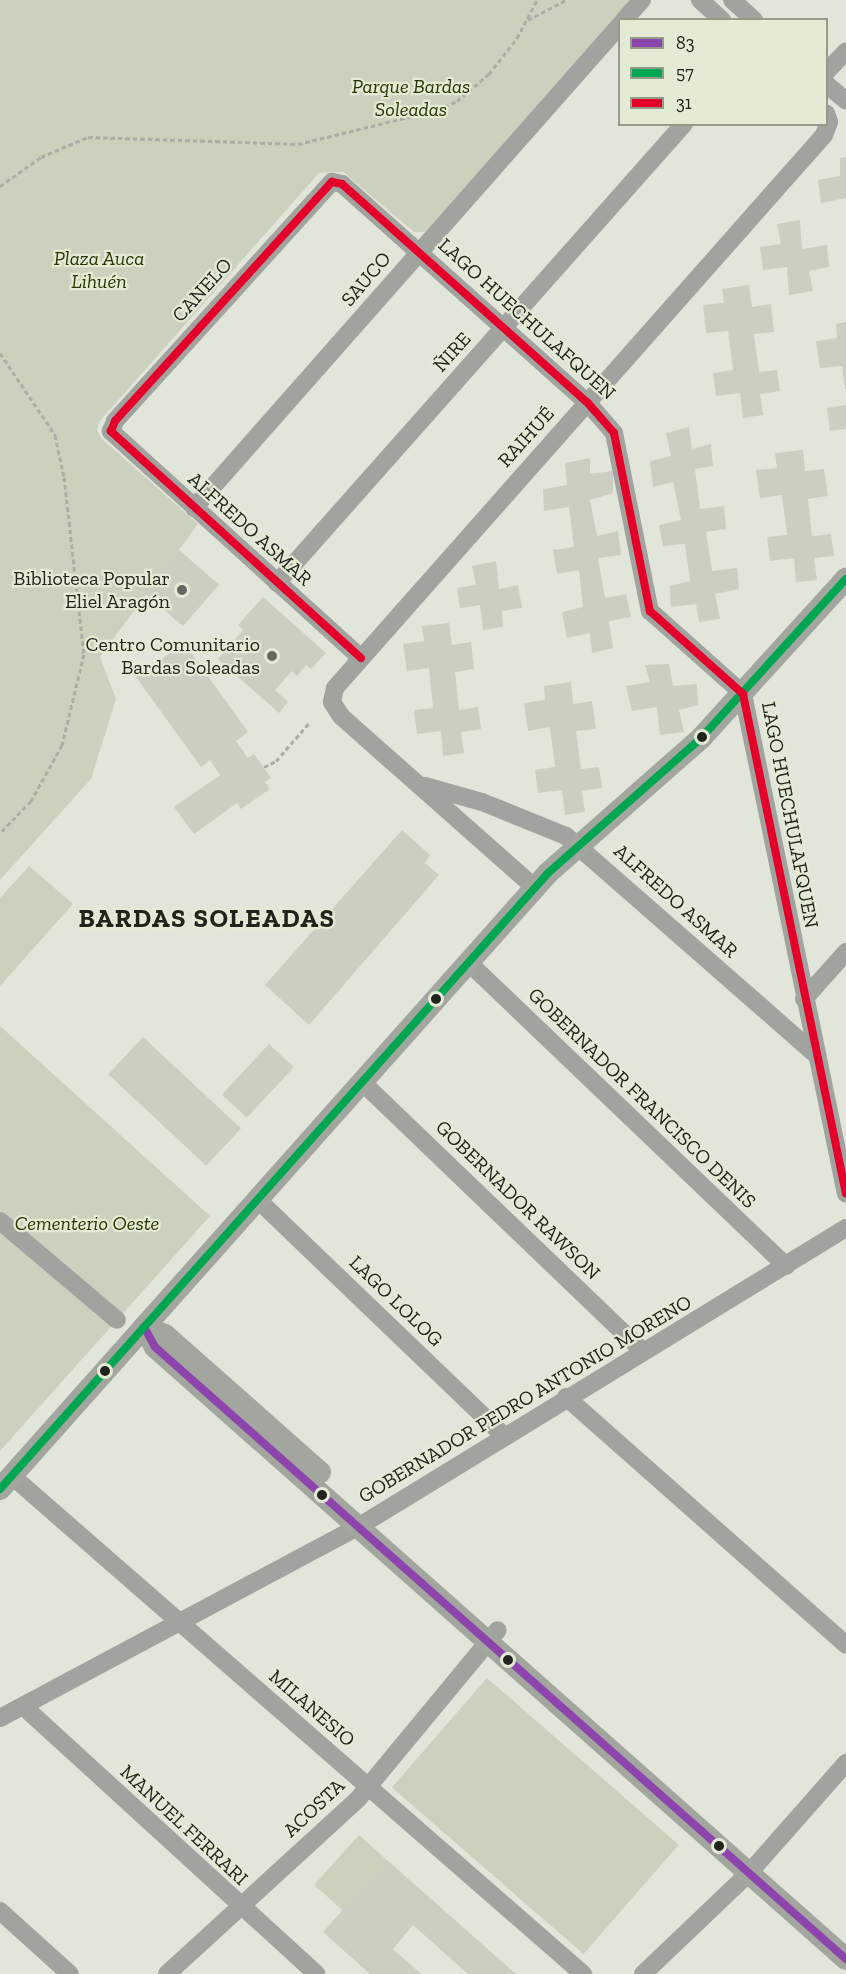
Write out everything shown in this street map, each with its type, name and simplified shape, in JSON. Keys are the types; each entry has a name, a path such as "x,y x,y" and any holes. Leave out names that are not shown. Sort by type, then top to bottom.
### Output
{"main road":[{"path":"6,1482 534,887 577,844 686,752 743,694 846,579"},
{"path":"144,1327 165,1335 365,1523 754,1867 846,1939"},
{"path":"754,1867 846,1959"}],"street":[{"path":"626,18 642,0"},
{"path":"700,0 720,18"},
{"path":"732,0 752,18"},
{"name":"SAUCO","path":"194,508 618,27"},
{"path":"828,70 846,51"},
{"path":"828,86 846,101"},
{"name":"ÑIRE","path":"277,582 682,126"},
{"name":"RAIHUÉ","path":"332,702 334,688 824,135 826,126"},
{"name":"LAGO HUECHULAFQUEN","path":"332,182 342,184 607,422 618,445 650,611 743,694 846,1194"},
{"name":"CANELO","path":"111,431 114,421 332,182"},
{"name":"ALFREDO ASMAR","path":"111,431 361,658"},
{"name":"ALFREDO ASMAR","path":"332,702 534,887"},
{"name":"ALFREDO ASMAR","path":"420,785 549,827 577,844 817,1056"},
{"path":"804,999 846,952"},
{"name":"GOBERNADOR FRANCISCO DENIS","path":"468,962 786,1266"},
{"name":"GOBERNADOR RAWSON","path":"362,1082 643,1352"},
{"name":"LAGO LOLOG","path":"257,1199 503,1435"},
{"path":"0,1221 117,1320"},
{"name":"GOBERNADOR PEDRO ANTONIO MORENO","path":"0,1718 178,1619 365,1523 503,1435 846,1228"},
{"path":"566,1397 846,1645"},
{"name":"MILANESIO","path":"6,1482 178,1619 583,1974"},
{"name":"ACOSTA","path":"167,1974 369,1787 493,1636"},
{"name":"MANUEL FERRARI","path":"22,1706 240,1908 316,1974"},
{"path":"643,1974 754,1867 846,1763"},
{"path":"0,1911 70,1974"}],"path":[{"path":"0,186 41,157 88,137 136,135 274,146 321,140 423,114 457,101 473,88 528,20 537,0"},
{"path":"528,20 566,0"},
{"path":"0,353 55,435 64,477 84,654 62,745 31,801 0,833"},
{"path":"264,767 276,761 310,722"}],"green space":[{"path":"0,0 633,0 425,232 414,232 343,172 319,173 99,422 97,430 102,439 198,524 100,657 116,699 91,779 0,880"},
{"path":"29,866 73,904 0,986 0,898"},
{"name":"Cementerio Oeste","path":"0,1026 210,1216 0,1451"},
{"path":"487,1678 679,1845 584,1954 392,1787"},
{"path":"359,1835 387,1860 342,1910 314,1885"}],"building":[{"path":"846,157 846,198 821,203 818,180 840,176 840,158"},
{"path":"800,220 802,249 827,245 829,267 809,271 813,291 789,295 787,267 763,270 760,247 781,244 777,224"},
{"path":"749,285 752,307 771,304 774,332 754,334 759,372 777,370 780,391 760,394 763,415 743,418 740,393 716,396 713,373 733,370 728,331 706,333 703,305 724,303 722,289"},
{"path":"846,322 845,389 842,366 820,368 816,341 837,338 836,324"},
{"path":"846,405 846,429 830,431 827,408"},
{"path":"689,427 692,449 711,444 713,466 695,469 700,509 724,506 726,529 706,532 712,571 737,568 739,589 715,594 720,619 699,622 696,604 671,607 670,586 690,581 685,544 663,546 659,525 681,520 673,482 653,487 650,461 671,456 666,433"},
{"path":"803,450 805,471 824,469 828,496 808,499 812,536 831,534 834,556 814,558 817,580 796,582 794,558 770,561 767,537 787,535 782,495 760,498 756,470 777,468 775,453"},
{"path":"590,458 590,474 613,471 613,493 590,500 597,536 618,531 621,555 598,558 605,598 626,594 631,617 609,621 613,648 592,653 590,633 567,638 562,612 583,607 579,570 557,574 553,550 574,547 569,507 544,511 543,489 567,485 565,463"},
{"name":"Biblioteca Popular Eliel Aragón","path":"179,550 219,585 183,626 143,592"},
{"path":"496,561 499,589 518,585 522,608 502,611 503,627 483,630 480,605 460,608 457,588 476,585 472,566"},
{"name":"Centro Comunitario Bardas Soleadas","path":"263,597 326,653 311,669 306,665 297,676 292,671 275,690 288,702 279,713 218,659 243,630 238,625"},
{"path":"449,623 452,645 471,642 474,669 455,672 459,710 478,707 481,729 461,732 464,753 443,756 441,731 417,734 414,710 433,708 429,668 407,671 403,644 424,641 422,626"},
{"path":"184,643 248,732 236,741 248,758 254,754 271,778 265,782 270,789 241,809 237,803 194,834 174,807 220,775 210,760 201,767 136,677"},
{"path":"669,664 673,686 697,684 698,705 679,710 684,732 660,735 657,707 632,711 626,686 650,682 645,665"},
{"path":"571,682 573,704 592,701 596,729 576,731 581,769 599,767 602,788 582,791 585,812 565,815 562,790 538,793 535,770 555,767 550,727 528,731 524,703 545,700 544,686"},
{"path":"402,830 430,855 425,863 439,875 309,1025 265,985"},
{"path":"143,1037 241,1128 206,1166 108,1074"},
{"path":"269,1044 294,1067 247,1118 222,1094"},
{"path":"387,1860 516,1974 468,1974 413,1925 393,1949 421,1974 370,1974 323,1932"}],"transit line":[{"name":"31","path":"361,658 111,431 115,421 332,182 342,184 587,402 614,433 650,611 743,694 846,1194"},
{"name":"57","path":"0,1489 548,873 702,737 846,579"},
{"name":"83","path":"144,1327 155,1347 846,1959"}],"place":[{"name":"Biblioteca Popular Eliel Aragón","path":"182,590"},
{"name":"Centro Comunitario Bardas Soleadas","path":"272,656"}],"district":[{"name":"BARDAS SOLEADAS","path":"207,919"}],"park label":[{"name":"Parque Bardas Soleadas","path":"411,98"},
{"name":"Plaza Auca Lihuén","path":"99,270"}]}
